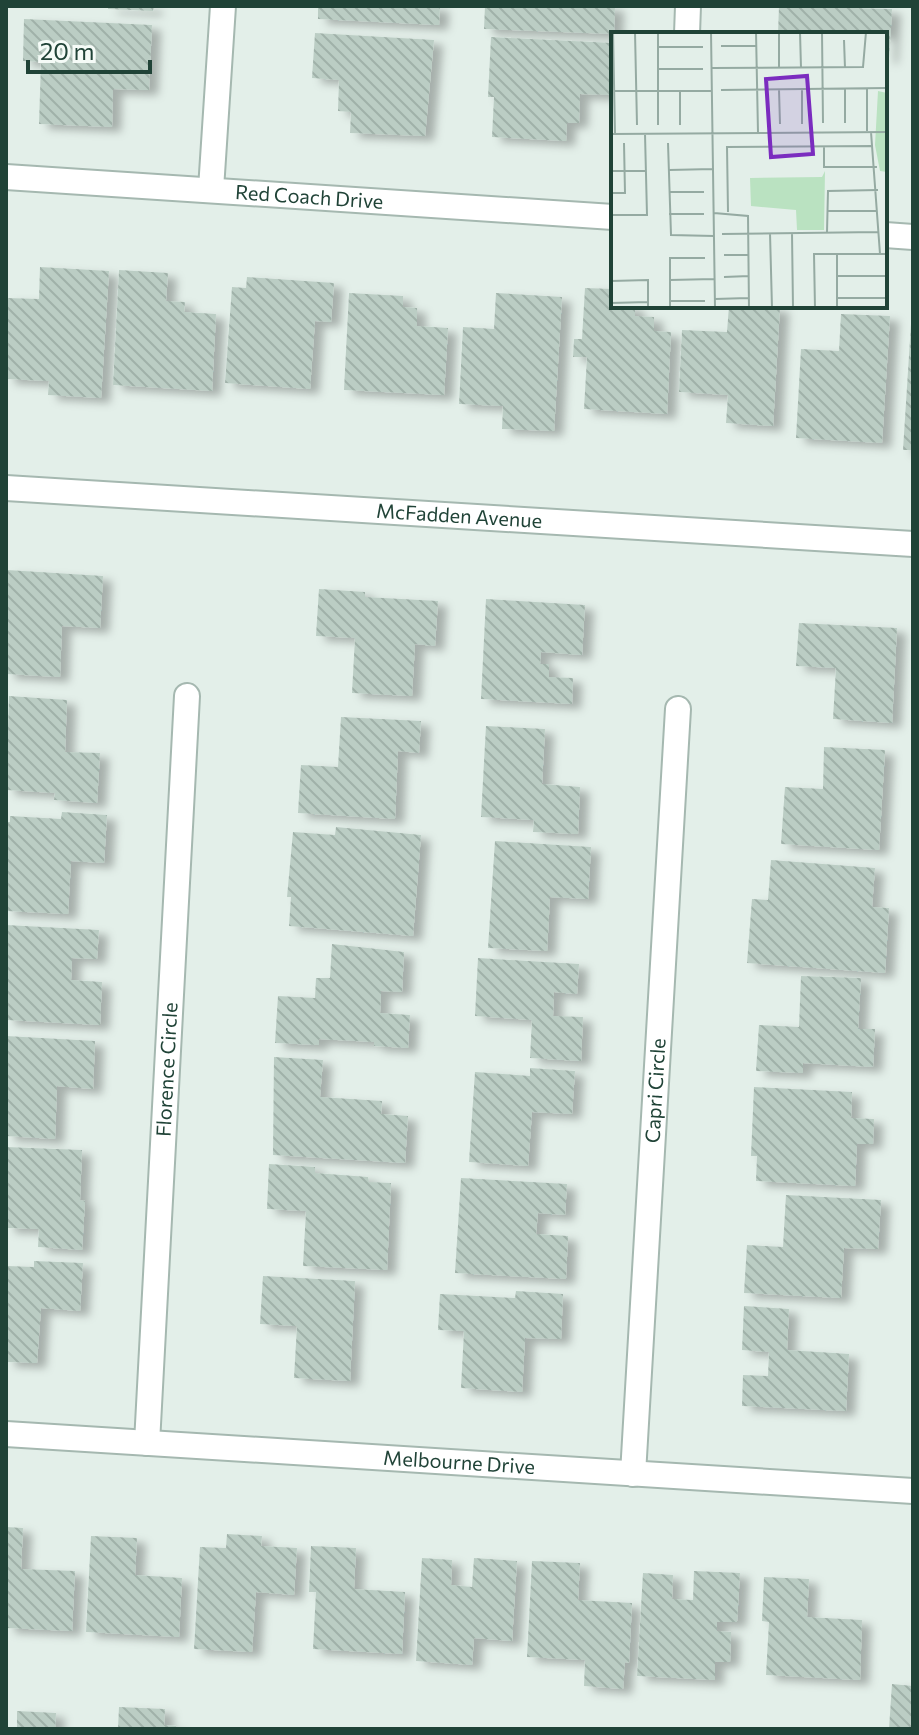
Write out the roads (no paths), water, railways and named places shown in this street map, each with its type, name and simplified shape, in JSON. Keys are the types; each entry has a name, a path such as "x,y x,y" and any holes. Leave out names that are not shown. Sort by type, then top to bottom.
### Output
{"street":[{"path":"211,189 223,6"},
{"path":"687,32 688,6"},
{"name":"Red Coach Drive","path":"6,177 611,217"},
{"path":"887,235 913,237"},
{"name":"McFadden Avenue","path":"6,488 913,544"},
{"name":"Florence Circle","path":"147,1443 187,696"},
{"name":"Capri Circle","path":"633,1474 678,709"},
{"name":"Melbourne Drive","path":"6,1434 913,1491"}]}
